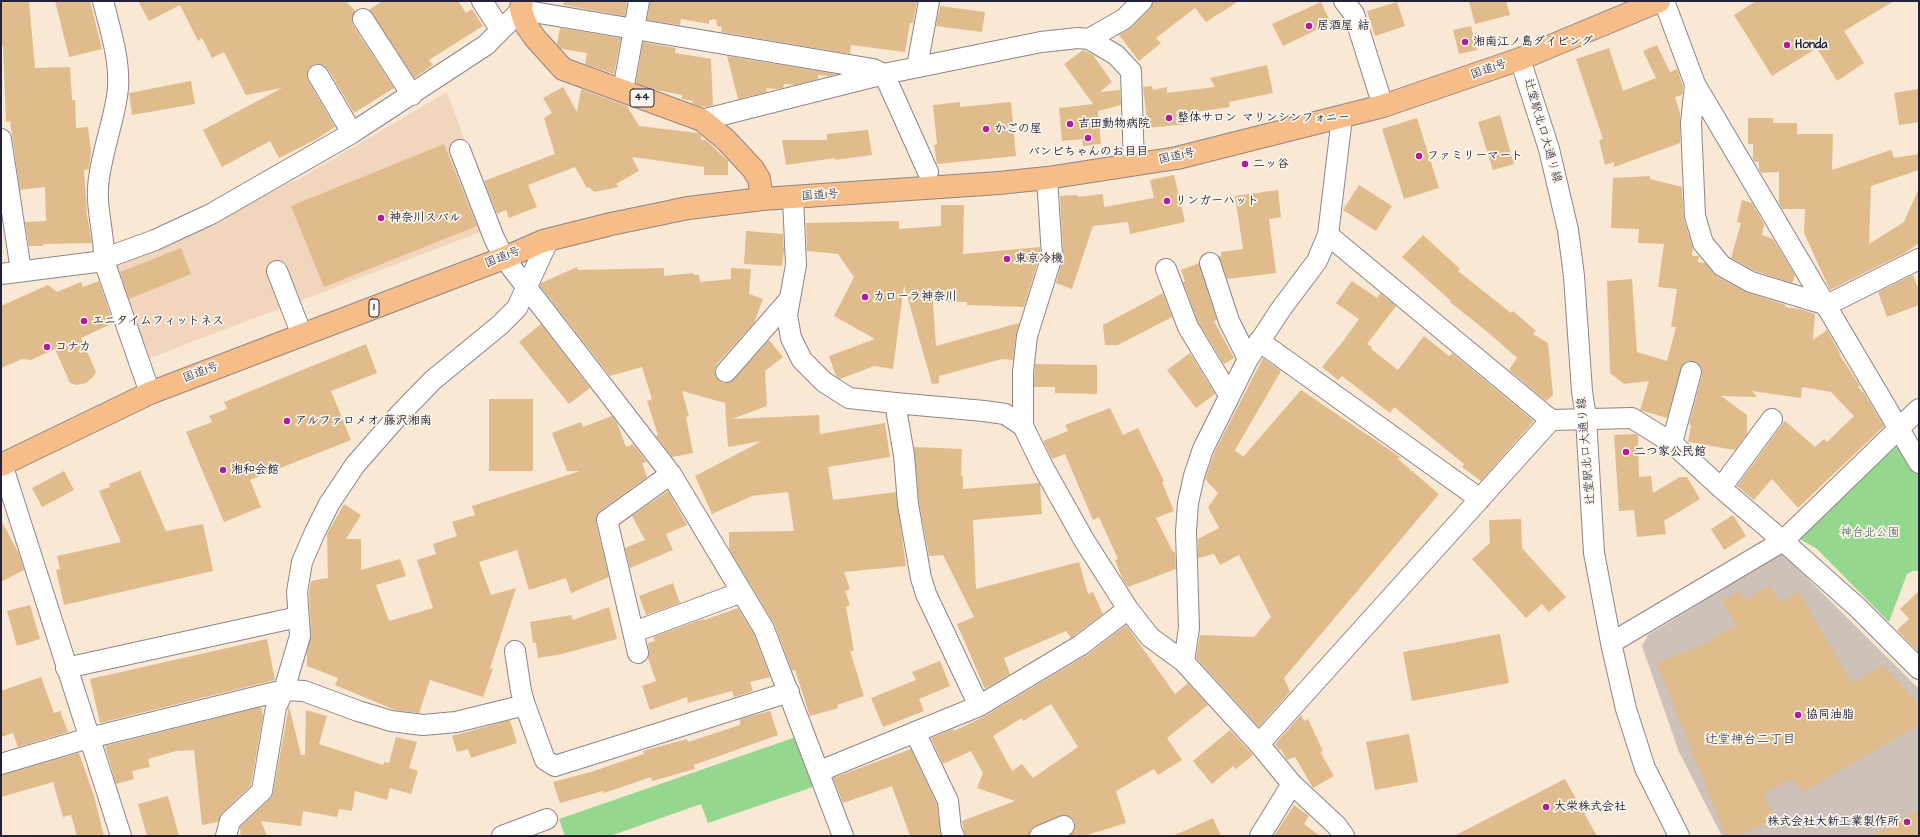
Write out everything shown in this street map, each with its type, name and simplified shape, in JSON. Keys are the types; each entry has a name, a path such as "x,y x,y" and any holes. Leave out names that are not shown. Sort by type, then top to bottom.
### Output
{"main road":[{"name":"国道1号","path":"1,465 150,393 504,258 543,241 548,241 611,224 688,208 762,199 999,183 1047,178 1177,158 1384,106 1520,59 1659,1"},
{"name":"44","path":"522,5 526,25 535,38 563,69 702,120 726,140 753,169 759,179 762,199"}],"street":[{"path":"103,1 118,72 118,90 99,170 97,190 105,248 104,261 150,393"},
{"path":"482,1 500,29"},
{"path":"623,91 639,1"},
{"path":"917,67 929,1"},
{"path":"1089,39 1124,19 1142,1"},
{"path":"1664,1 1695,84 1919,463"},
{"path":"1,274 104,261 114,255 155,240 211,214 352,133 412,95 486,45 522,5 634,28 873,69 884,74 928,172"},
{"path":"1354,5 1384,106"},
{"path":"363,19 412,95"},
{"path":"702,120 917,67 1041,42 1078,38 1089,39 1116,55 1131,72 1134,165"},
{"name":"辻堂駅北口大通り線","path":"1520,59 1549,149 1568,230 1574,276 1582,391 1586,418 1594,553 1611,644 1626,709 1645,768 1679,836"},
{"path":"318,75 352,133"},
{"path":"1695,84 1691,123 1695,216 1704,243 1722,266 1751,282 1827,305 1919,259"},
{"path":"1184,662 1189,628 1186,532 1188,503 1194,476 1203,449 1248,359 1259,341 1317,261 1328,235 1342,117"},
{"path":"1,139 21,271"},
{"path":"460,150 494,238 504,258 527,285 671,474 764,630 820,771 843,836"},
{"path":"1047,178 1052,256 1027,336 1023,372 1023,426 1043,467 1084,540 1128,609 1150,637 1184,662 1259,744 1292,784 1337,826 1344,836"},
{"path":"793,198 796,264 788,301 787,315 791,338 802,360 807,366 824,382 849,398 895,403 946,406 1004,414 1023,426"},
{"path":"1328,235 1551,420 1632,418 1672,443 1720,488 1783,541 1857,607 1919,670"},
{"path":"226,836 230,821 262,791 276,707 284,690 300,636 297,592 302,562 314,532 329,504 355,465 398,416 433,380 500,325 517,308 548,241"},
{"path":"1210,263 1229,321 1248,359"},
{"path":"1166,269 1188,327 1229,395"},
{"path":"277,271 302,335"},
{"path":"726,372 788,301"},
{"path":"1259,341 1480,499"},
{"path":"1672,443 1691,372"},
{"path":"895,403 904,455 908,504 921,578 926,594 979,706"},
{"path":"1611,644 1783,541 1919,409"},
{"path":"1720,488 1772,419"},
{"path":"1259,744 1551,420"},
{"path":"1,465 121,836"},
{"path":"638,653 607,520 671,474"},
{"path":"634,632 742,592"},
{"path":"820,771 979,706 1081,645 1128,609"},
{"path":"66,668 298,617"},
{"path":"516,651 521,690 525,704 544,760 555,766 789,692"},
{"path":"1,764 89,738 284,690 304,690 358,711 390,720 423,725 456,722 525,704"},
{"path":"914,732 948,801 951,830 954,836"},
{"path":"1260,836 1292,784"},
{"path":"502,836 547,820"},
{"path":"1040,836 1064,826"}],"shaded area":[{"path":"447,92 496,226 147,359 115,264 168,243 306,175"},
{"path":"1782,553 1919,689 1919,836 1722,836 1679,752 1642,646 1648,635"}],"green space":[{"name":"神台北公園","path":"1893,444 1902,445 1919,473 1919,571 1913,571 1907,574 1889,622 1817,549 1800,539 1798,534"},
{"path":"796,737 813,787 708,823 701,804 610,836 565,836 559,819"}],"building":[{"path":"1,1 29,1 35,68 70,67 72,100 75,100 76,128 88,127 91,152 89,169 84,170 87,215 92,243 43,244 43,246 29,246 25,222 46,221 45,187 20,190 10,121 6,122 3,45 1,46"},
{"path":"55,1 90,1 102,49 69,57"},
{"path":"138,1 346,1 355,11 352,19 353,25 394,88 354,113 328,69 324,65 313,65 308,70 308,80 335,127 315,140 279,158 270,141 222,167 203,130 282,88 246,95 224,52 212,58 202,38 198,41 180,5 149,21"},
{"path":"382,1 458,1 466,13 472,9 483,26 429,60 433,65 414,78 369,10"},
{"path":"564,1 627,1 625,16 563,5"},
{"path":"650,1 917,1 913,23 910,23 905,52 851,45 850,54 721,32 722,27 717,26 716,19 709,20 709,24 681,19 680,25 647,20"},
{"path":"1153,1 1239,1 1206,22 1195,8 1156,38 1161,43 1139,61 1119,35 1132,27 1150,9"},
{"path":"1469,1 1506,1 1510,15 1475,24"},
{"name":"Honda","path":"1756,1 1894,1 1844,31 1864,63 1837,81 1817,48 1772,76 1734,15"},
{"path":"1321,2 1331,23 1283,46 1272,24"},
{"path":"1397,2 1405,26 1375,36 1367,11"},
{"path":"940,6 985,12 982,32 936,26"},
{"path":"1471,26 1477,50 1459,54 1453,30"},
{"path":"560,28 621,38 614,74 585,64 587,53 562,49 557,44"},
{"path":"643,42 676,48 675,53 711,59 713,105 707,107 699,106 692,103 693,101 682,99 682,95 656,90 636,83"},
{"path":"1657,45 1670,72 1677,69 1683,86 1682,95 1675,97 1680,113 1680,143 1614,167 1614,162 1605,165 1599,140 1603,139 1576,59 1609,48 1623,91 1656,78 1643,51"},
{"path":"1083,50 1093,55 1112,82 1100,92 1120,90 1121,105 1098,111 1101,144 1083,146 1082,139 1062,141 1059,108 1093,104 1064,64"},
{"path":"727,56 836,74 829,76 818,75 818,79 795,85 784,84 783,88 766,88 767,92 738,99"},
{"path":"1267,65 1273,93 1229,102 1230,107 1195,112 1196,123 1148,128 1143,87 1152,86 1153,90 1167,87 1167,93 1215,87 1210,78"},
{"path":"191,81 195,104 132,115 129,93"},
{"path":"563,87 577,112 581,89 627,106 639,126 698,133 701,136 701,140 706,140 728,161 728,175 704,175 704,167 632,157 639,171 616,184 619,187 594,192 589,187 587,188 575,167 528,185 537,207 509,218 506,210 497,214 484,181 555,154 544,118 552,113 543,98"},
{"path":"1919,89 1919,122 1899,125 1894,93"},
{"path":"960,102 960,107 1011,102 1016,156 937,164 934,145 937,144 933,105"},
{"path":"1500,115 1514,164 1493,170 1478,122"},
{"path":"1417,118 1439,188 1404,199 1382,129"},
{"path":"1748,118 1773,118 1773,123 1797,123 1797,134 1833,134 1832,170 1891,150 1894,158 1919,154 1919,170 1871,186 1869,244 1904,222 1919,188 1919,243 1905,253 1830,290 1804,233 1805,209 1782,209 1779,203 1779,172 1761,173 1759,169 1759,162 1755,162 1753,160 1753,144 1748,144"},
{"path":"868,130 872,155 835,160 835,158 786,165 782,140 827,140 827,134"},
{"path":"444,144 477,226 324,287 291,206"},
{"path":"1174,175 1185,222 1130,234 1128,222 1093,226 1072,289 1056,283 1063,256 1060,196 1078,195 1078,197 1103,194 1104,207 1154,198 1150,180"},
{"path":"1650,176 1650,179 1682,187 1684,219 1693,248 1692,256 1699,256 1698,262 1705,263 1716,276 1746,292 1786,305 1785,307 1800,309 1815,314 1813,340 1827,330 1840,353 1839,354 1860,386 1858,387 1864,393 1884,426 1798,508 1772,479 1754,500 1737,486 1785,421 1815,447 1824,439 1827,442 1854,416 1831,392 1802,387 1801,398 1752,391 1757,397 1721,396 1747,415 1747,434 1735,450 1688,442 1691,425 1689,424 1702,375 1702,369 1699,364 1688,361 1683,364 1667,418 1640,410 1649,381 1624,384 1610,373 1607,281 1632,279 1637,352 1667,361 1676,327 1671,327 1677,289 1658,287 1664,244 1638,243 1639,229 1611,228 1613,178"},
{"path":"1359,185 1392,206 1376,231 1343,210"},
{"path":"1278,190 1281,217 1269,219 1276,273 1227,279 1219,256 1221,256 1221,252 1243,249 1235,196"},
{"path":"1742,200 1752,203 1764,224 1762,235 1773,239 1795,275 1792,283 1755,271 1731,258 1741,223 1737,222"},
{"path":"941,205 964,205 963,254 1040,247 1040,255 1024,307 967,305 967,302 933,302 936,346 1019,323 1013,360 1002,359 939,376 939,383 932,384 904,285 893,369 874,366 840,379 836,376 829,356 875,339 834,316 854,277 838,254 807,251 806,223 899,221 899,229 941,226"},
{"path":"746,231 783,234 784,250 782,266 744,264"},
{"path":"1423,235 1460,269 1458,271 1511,313 1513,311 1536,331 1533,334 1548,343 1553,395 1546,401 1509,370 1517,358 1450,302 1451,301 1402,257"},
{"path":"181,248 191,274 129,299 120,272"},
{"path":"1199,263 1217,320 1214,321 1234,358 1224,364 1198,322 1183,282 1185,281 1181,270"},
{"path":"577,267 578,270 664,268 664,276 693,273 694,275 699,275 700,282 731,279 731,268 751,269 749,294 763,299 754,323 717,364 715,376 723,383 730,383 769,340 783,357 765,371 767,406 732,419 819,415 820,434 885,423 890,457 828,467 833,500 896,492 906,566 844,572 850,589 845,591 850,605 846,607 854,651 850,651 864,696 837,705 838,708 810,716 795,670 792,671 775,625 729,549 729,532 794,531 788,492 752,496 712,514 695,476 762,441 728,447 725,403 682,391 689,416 686,417 693,453 672,457 656,436 658,435 647,401 652,399 642,367 610,376 540,286 541,283"},
{"path":"1913,275 1919,290 1919,305 1887,317 1878,292"},
{"path":"99,281 113,323 81,338 96,372 92,378 86,383 77,385 70,383 55,349 31,360 22,359 1,368 1,306 48,285 57,292 81,282 83,287"},
{"path":"1352,281 1377,298 1380,293 1396,306 1367,344 1372,347 1371,349 1398,370 1424,336 1449,356 1452,353 1534,421 1481,481 1462,467 1464,464 1394,407 1390,413 1342,376 1338,380 1322,367 1359,319 1336,303"},
{"path":"1163,293 1172,317 1118,345 1105,345 1103,325"},
{"path":"541,324 590,388 569,404 519,342"},
{"name":"アルファロメオ 藤沢湘南","path":"366,344 377,373 331,391 351,440 250,480 261,507 224,522 186,432 212,422 209,416 227,409 224,402"},
{"path":"1190,353 1215,394 1196,408 1167,370"},
{"path":"1263,358 1281,371 1235,450 1243,457 1301,390 1400,457 1398,459 1439,494 1284,678 1290,692 1259,727 1196,658 1200,635 1254,637 1271,617 1239,555 1220,565 1214,554 1198,558 1198,539 1219,528 1208,507 1218,493 1205,479 1214,453"},
{"path":"1035,364 1097,365 1097,394 1055,393 1055,387 1034,387"},
{"path":"489,399 533,399 533,471 489,471"},
{"path":"1110,408 1123,435 1138,428 1164,481 1162,482 1174,511 1156,518 1173,552 1175,551 1176,569 1128,587 1123,580 1115,560 1118,559 1099,517 1093,520 1065,454 1052,459 1043,441 1068,431 1065,425"},
{"path":"612,416 617,423 626,447 633,444 647,462 642,463 647,477 600,511 596,516 596,523 609,577 571,593 566,578 529,590 517,550 479,562 491,595 516,588 490,668 493,669 483,697 430,680 419,713 395,710 335,685 338,678 307,666 307,652 311,635 309,593 311,581 328,578 327,534 344,504 361,515 346,539 361,539 361,570 400,559 406,576 376,585 389,621 433,608 417,560 436,554 433,544 457,536 452,522 475,515 472,506 580,471 567,471 552,433 581,422 583,427"},
{"path":"1614,435 1638,435 1639,477 1651,476 1653,493 1680,477 1687,477 1700,499 1664,521 1666,534 1637,537 1634,510 1619,511"},
{"path":"914,447 962,449 961,476 963,476 963,489 1040,484 1042,514 973,520 976,589 1079,562 1088,594 1093,592 1103,614 1071,638 1066,631 1004,658 1010,674 985,689 957,624 974,617 943,555 929,556 919,503"},
{"path":"64,471 74,490 42,507 32,488"},
{"path":"140,471 166,531 203,524 213,571 64,605 56,570 60,569 57,556 121,542 99,491 110,487 109,484"},
{"path":"668,491 687,525 666,534 673,550 630,568 625,548 645,540 632,516"},
{"path":"1733,515 1746,536 1724,550 1711,529"},
{"path":"1521,519 1522,548 1566,597 1549,612 1542,604 1526,618 1472,559 1490,543 1489,520"},
{"path":"1,520 19,554 24,570 1,582"},
{"path":"673,583 680,603 646,615 639,596"},
{"name":"協同油脂","path":"1769,585 1780,602 1799,592 1852,683 1883,665 1919,705 1919,725 1803,792 1792,779 1763,794 1776,819 1736,836 1726,836 1657,663 1713,640 1712,638 1737,625 1722,601 1739,591 1745,601"},
{"path":"1919,591 1919,653 1897,630 1909,619 1900,609"},
{"path":"30,605 40,639 17,646 7,611"},
{"path":"609,607 617,639 562,654 538,658 536,643 533,643 530,622 571,615 573,620"},
{"path":"738,608 754,634 770,677 750,682 753,691 734,697 732,691 688,703 687,697 650,710 642,686 656,681 648,658 648,643 655,641 653,637"},
{"path":"1126,625 1175,694 1188,683 1208,705 1167,738 1182,760 1158,775 1154,769 1116,791 1126,823 1084,836 1069,836 1075,828 1075,822 1071,817 1065,815 1035,826 1031,829 1029,836 965,836 962,821 1015,801 977,788 983,773 971,751 943,764 931,738 953,729 954,731 985,716 1087,655","holes":["1051,704 1078,747 1033,778 1022,764 1012,771 993,736 1022,718 1023,721"]},
{"path":"1500,634 1509,683 1412,701 1403,652"},
{"path":"267,639 275,680 100,723 90,679"},
{"path":"940,661 950,686 919,699 924,711 883,727 871,698 916,680 912,672"},
{"path":"41,677 54,713 60,711 68,732 18,747 13,733 1,737 1,691"},
{"path":"289,706 301,755 305,755 306,710 327,716 319,744 383,765 384,762 389,763 396,737 417,742 409,768 418,771 411,794 390,788 387,800 355,791 352,811 339,809 337,817 303,811 301,826 261,821 267,836 241,836 240,827 270,799 273,793"},
{"path":"261,707 263,716 251,785 222,813 218,822 202,825 194,750 176,751 148,759 150,767 132,771 134,779 116,784 105,746"},
{"path":"770,711 778,735 694,765 695,769 652,781 651,777 604,793 603,791 560,803 553,782 591,772 644,754 643,751 687,739 688,742 740,725 740,719"},
{"path":"1301,715 1304,721 1308,719 1323,751 1320,752 1334,776 1313,788 1295,757 1287,760 1281,749 1279,750 1275,744"},
{"path":"510,720 517,743 471,758 468,749 457,752 452,736"},
{"path":"1230,730 1253,755 1236,769 1233,766 1212,784 1193,761"},
{"path":"1409,734 1418,782 1375,790 1366,742"},
{"path":"911,749 937,804 941,836 910,836 892,786 843,803 833,778"},
{"path":"79,753 94,796 104,836 77,836 71,815 63,817 53,782 1,797 1,775"},
{"name":"大栄株式会社","path":"1565,779 1597,836 1454,836"},
{"path":"168,796 179,836 147,836 138,804"},
{"path":"1294,805 1309,816 1304,824 1320,836 1274,836"},
{"name":"株式会社大新工業製作所","path":"1919,809 1919,836 1871,836"},
{"path":"1213,818 1221,836 1173,836"}],"place":[{"name":"居酒屋 結","path":"1309,26"},
{"name":"湘南江ノ島ダイビング","path":"1465,42"},
{"name":"Honda","path":"1787,45"},
{"name":"整体サロン マリンシンフォニー","path":"1169,118"},
{"name":"吉田動物病院","path":"1070,124"},
{"name":"かごの屋","path":"986,129"},
{"name":"バンビちゃんのお目目","path":"1088,138"},
{"name":"ファミリーマート","path":"1419,156"},
{"name":"二ッ谷","path":"1245,164"},
{"name":"リンガーハット","path":"1167,201"},
{"name":"神奈川スバル","path":"381,218"},
{"name":"東京冷機","path":"1007,259"},
{"name":"カローラ神奈川","path":"865,297"},
{"name":"エニタイムフィットネス","path":"84,321"},
{"name":"コナカ","path":"47,347"},
{"name":"アルファロメオ 藤沢湘南","path":"287,421"},
{"name":"二つ家公民館","path":"1626,452"},
{"name":"湘和会館","path":"223,470"},
{"name":"協同油脂","path":"1798,715"},
{"name":"大栄株式会社","path":"1546,807"},
{"name":"株式会社大新工業製作所","path":"1907,822"}],"district":[{"name":"辻堂神台二丁目","path":"1750,740"}]}
